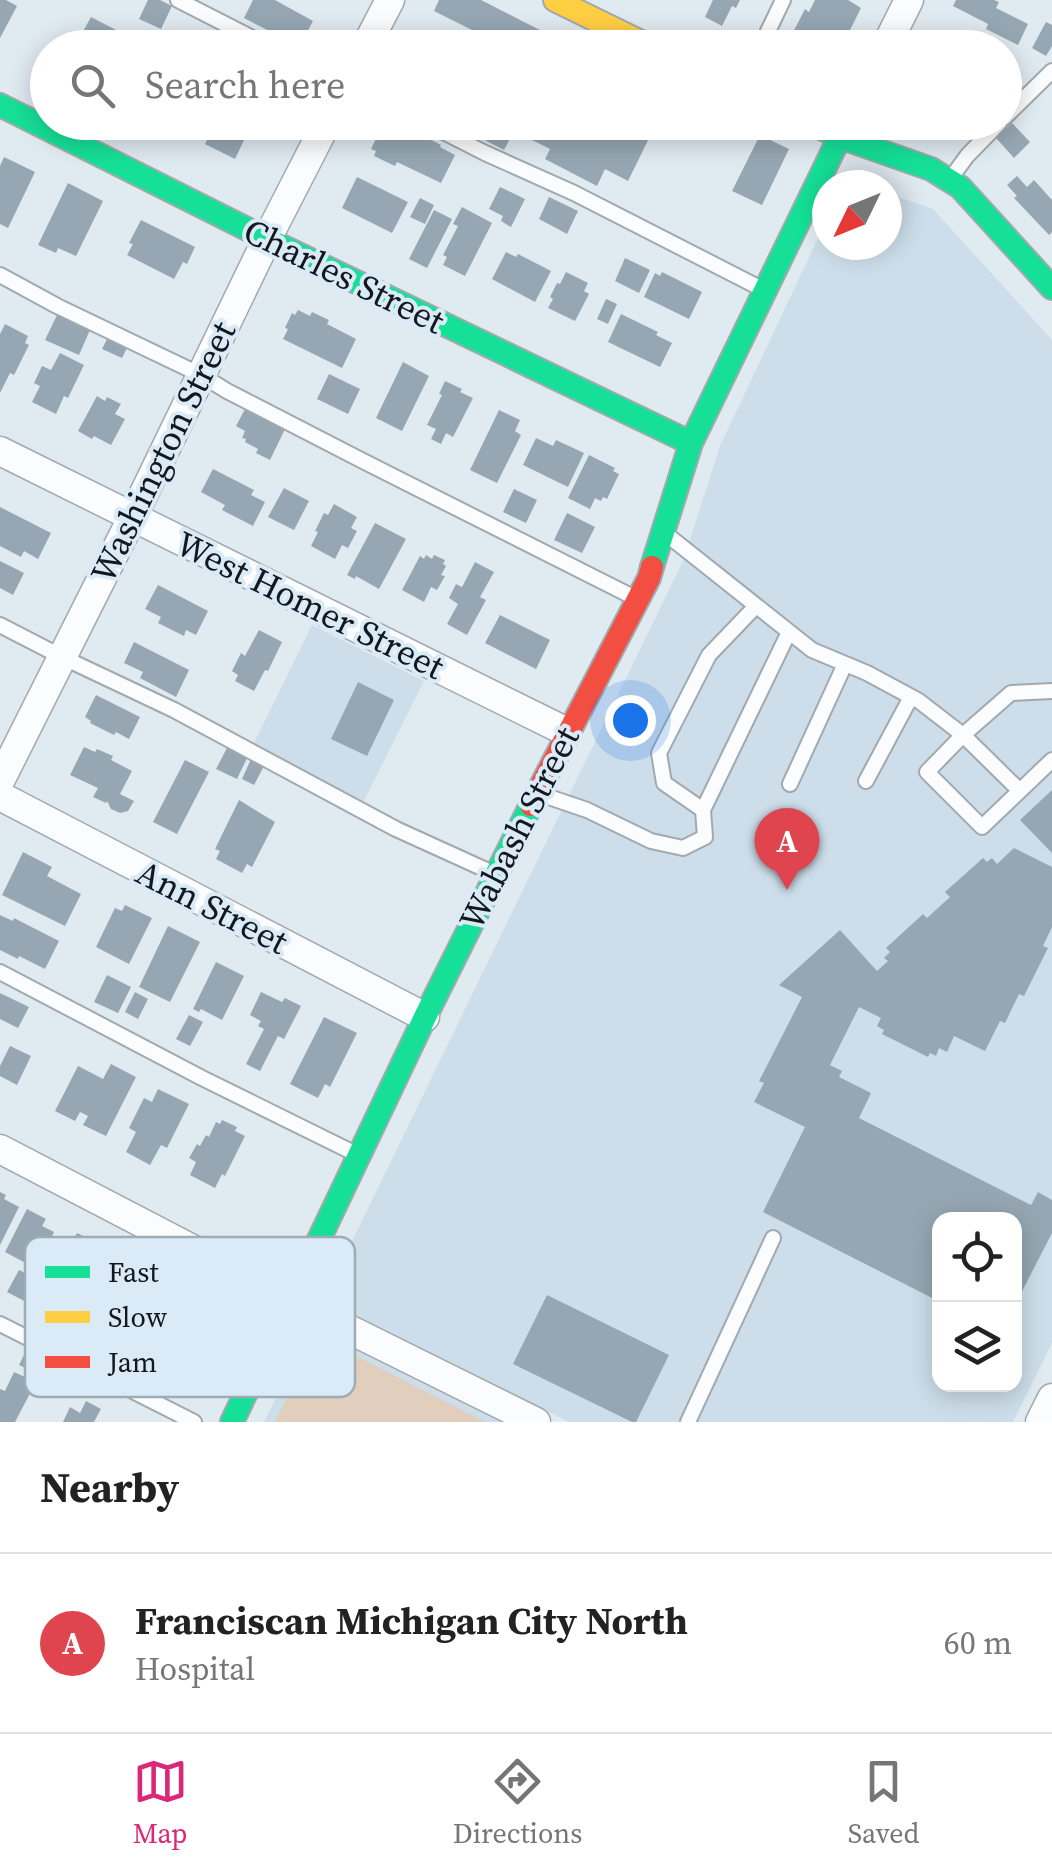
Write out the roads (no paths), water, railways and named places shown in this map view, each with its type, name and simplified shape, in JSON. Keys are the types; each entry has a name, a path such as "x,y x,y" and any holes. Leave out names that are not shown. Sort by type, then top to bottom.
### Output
{"street":[{"path":"374,30 390,0"},
{"path":"555,0 616,30"},
{"path":"894,30 909,0"},
{"name":"Charles Street","path":"0,104 30,119"},
{"name":"Charles Street","path":"71,140 266,239 691,443"},
{"name":"Washington Street","path":"0,781 317,140"},
{"name":"Wabash Street","path":"320,1237 536,793 649,578 691,443 838,140"},
{"path":"865,140 960,187 1052,288"},
{"name":"West Homer Street","path":"0,450 567,732"},
{"name":"Ann Street","path":"0,796 425,1018"},
{"path":"0,1149 169,1237"},
{"path":"355,1333 524,1419"},
{"name":"Wabash Street","path":"232,1422 244,1397"},
{"path":"1040,1422 1052,1398"}],"lane":[{"path":"178,0 237,30"},
{"path":"769,30 784,0"},
{"path":"1022,100 1052,71"},
{"path":"462,140 765,290"},
{"path":"949,180 982,140"},
{"path":"0,275 638,599"},
{"path":"663,531 812,650 910,697 963,735 1019,790"},
{"path":"703,810 664,783 659,754 709,655 756,606"},
{"path":"0,625 174,710 396,829 496,874"},
{"path":"536,793 587,810 651,841 682,848 705,837 703,810 789,632"},
{"path":"790,784 845,664"},
{"path":"1052,691 1011,694 927,772 982,827 1052,760"},
{"path":"866,781 910,697"},
{"path":"0,972 359,1156"},
{"path":"688,1422 773,1238"},
{"path":"0,1324 25,1337"},
{"path":"145,1397 194,1422"}],"place":[{"name":"Franciscan Michigan City North","path":"787,890"}]}
